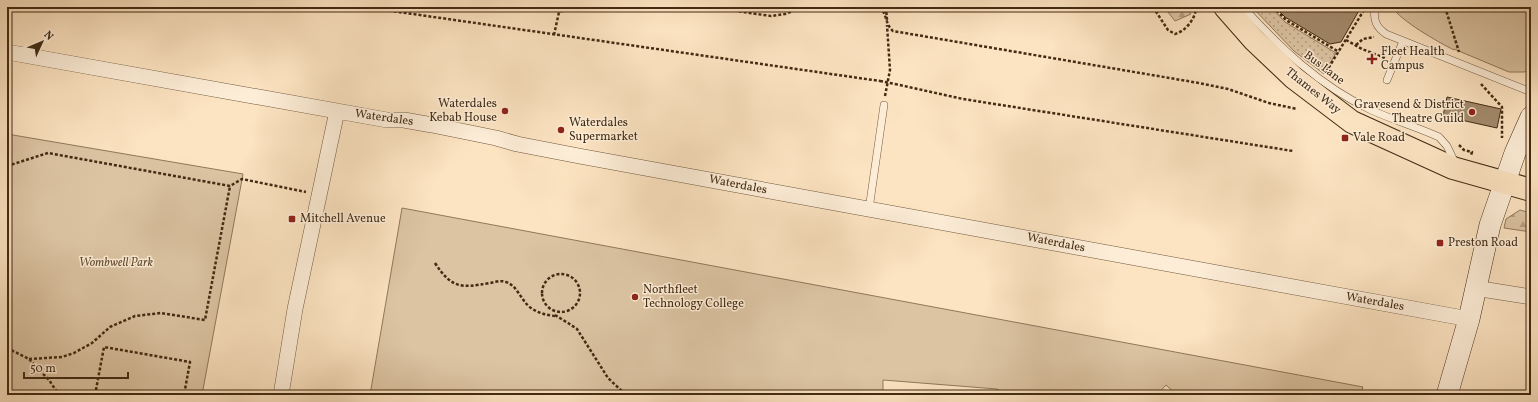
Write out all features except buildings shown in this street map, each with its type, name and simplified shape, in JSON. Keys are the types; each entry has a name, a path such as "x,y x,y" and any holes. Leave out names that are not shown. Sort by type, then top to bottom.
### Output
{"main road":[{"name":"Thames Way","path":"1225,7 1254,40 1294,78 1352,122 1459,170 1531,190"}],"street":[{"name":"Waterdales","path":"7,52 386,120 404,120 579,156 1469,319"},
{"path":"281,395 296,309 337,111"},
{"path":"1447,395 1469,319 1490,224 1515,153 1531,117"},
{"path":"1475,288 1531,298"}],"lane":[{"name":"Bus Lane","path":"1243,7 1284,50 1334,90 1370,110 1434,135 1442,140 1447,146 1459,170"},
{"path":"1375,7 1374,16 1377,26 1386,34 1531,92"},
{"path":"1387,80 1403,41"},
{"path":"869,209 884,105"}],"path":[{"path":"364,7 880,81 963,99 1293,151"},
{"path":"554,35 559,12 573,7"},
{"path":"709,7 771,16 785,14 803,7"},
{"path":"880,7 883,10 888,27 893,31 1213,86 1228,89 1269,103 1297,108"},
{"path":"884,105 890,70 886,7"},
{"path":"1153,7 1166,28 1171,33 1175,34 1187,27 1195,14 1196,7"},
{"path":"1273,7 1286,20 1339,52"},
{"path":"1324,76 1366,7"},
{"path":"1445,7 1464,65 1502,107 1502,141"},
{"path":"1346,40 1362,49 1395,62"},
{"path":"1457,143 1464,150 1472,152"},
{"path":"7,166 48,153 230,186 242,179 320,194"},
{"path":"29,359 62,357 74,353 92,343 110,327 135,316 161,313 205,320 230,186"},
{"path":"434,263 446,278 453,283 460,285 468,287 503,281 509,283 515,288 531,308 544,314 554,316 568,323 576,329 608,378 626,395"},
{"path":"554,316 557,312 569,311 574,308 580,298 579,286 576,280 565,274 554,275 545,283 542,289 543,300 551,309 557,312"},
{"path":"95,395 104,347 190,362 184,395"},
{"path":"7,348 29,359 49,380 59,395"}],"green space":[{"path":"1164,7 1186,7 1191,14 1175,21"},
{"path":"1252,7 1271,7 1285,22 1336,53 1324,74 1294,51"},
{"path":"1392,7 1531,7 1531,70 1524,72 1509,72 1454,50 1411,25"},
{"name":"Wombwell Park","path":"7,134 243,174 202,395 7,395"},
{"name":"Northfleet Technology College","path":"402,208 1363,387 1360,395 1177,395 1166,385 1157,395 1006,395 997,389 883,380 883,395 370,395"},
{"path":"1520,210 1531,213 1531,232 1504,228 1506,219"}],"place":[{"name":"Fleet Health Campus","path":"1372,59"},
{"name":"Waterdales Kebab House","path":"505,111"},
{"name":"Gravesend & District Theatre Guild","path":"1472,112"},
{"name":"Waterdales Supermarket","path":"561,130"},
{"name":"Vale Road","path":"1345,138"},
{"name":"Mitchell Avenue","path":"292,219"},
{"name":"Preston Road","path":"1440,243"},
{"name":"Northfleet Technology College","path":"635,297"}]}
